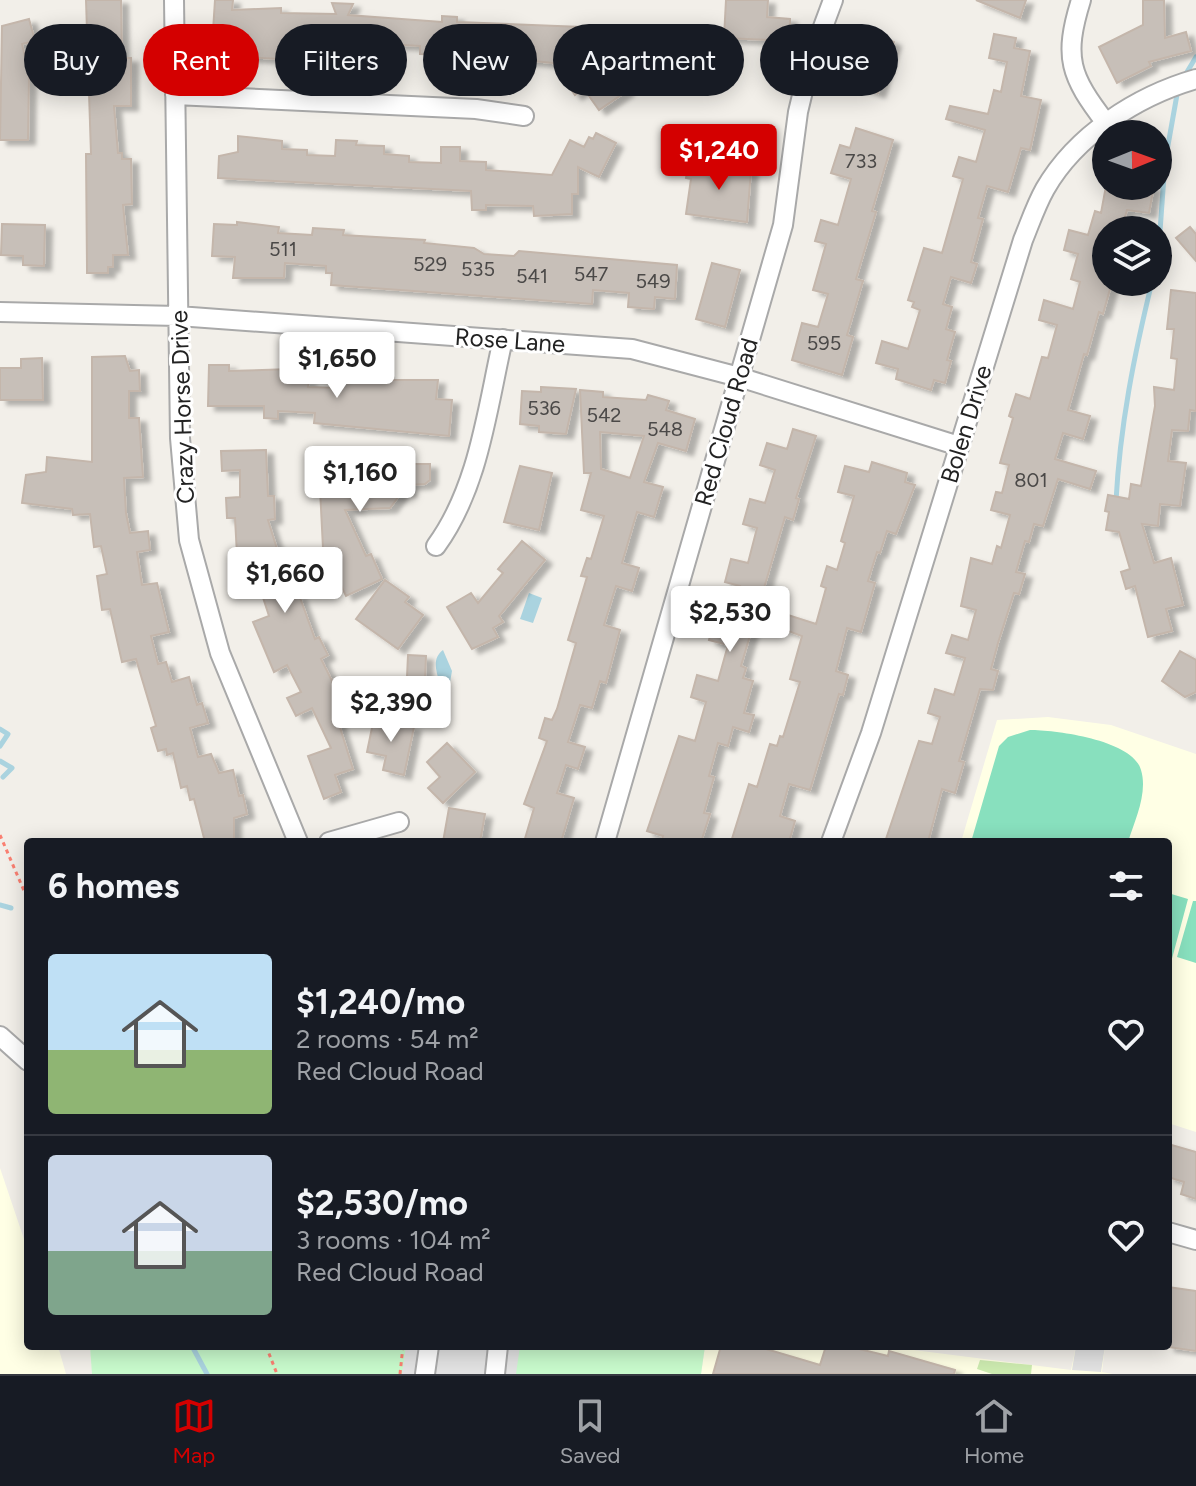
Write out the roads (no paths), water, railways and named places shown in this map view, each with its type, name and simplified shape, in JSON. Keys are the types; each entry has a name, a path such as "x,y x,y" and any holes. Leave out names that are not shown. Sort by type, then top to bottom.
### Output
{"street":[{"name":"Crazy Horse Drive","path":"174,0 174,24"},
{"name":"Red Cloud Road","path":"606,838 783,225 798,112 810,62 833,0"},
{"path":"1081,0 1072,29 1069,61 1078,86 1104,120"},
{"name":"Bolen Drive","path":"1111,120 1160,92 1196,79"},
{"name":"Crazy Horse Drive","path":"175,96 180,438 189,540 220,653 296,838"},
{"path":"196,96 476,109 524,116"},
{"name":"Bolen Drive","path":"832,838 871,733 1023,240 1046,188 1073,153 1092,136"},
{"name":"Rose Lane","path":"0,312 178,316 632,349 739,377 959,446"},
{"path":"436,546 453,523 468,491 503,339"},
{"path":"343,838 399,822"},
{"path":"0,1036 24,1057"},
{"path":"1172,1233 1196,1240"},
{"path":"425,1374 428,1350"},
{"path":"495,1374 498,1350"}],"water":[{"path":"529,593 542,598 533,623 520,619"},
{"path":"443,650 452,671 450,682 445,684 439,681 436,664"}],"waterway":[{"path":"1184,77 1196,57"},
{"path":"1161,216 1165,162 1178,89"},
{"path":"1116,501 1129,391 1149,296"},
{"path":"0,729 8,734 0,746"},
{"path":"0,761 12,768 3,777"},
{"path":"0,905 11,908"},
{"path":"194,1350 207,1374"}]}
